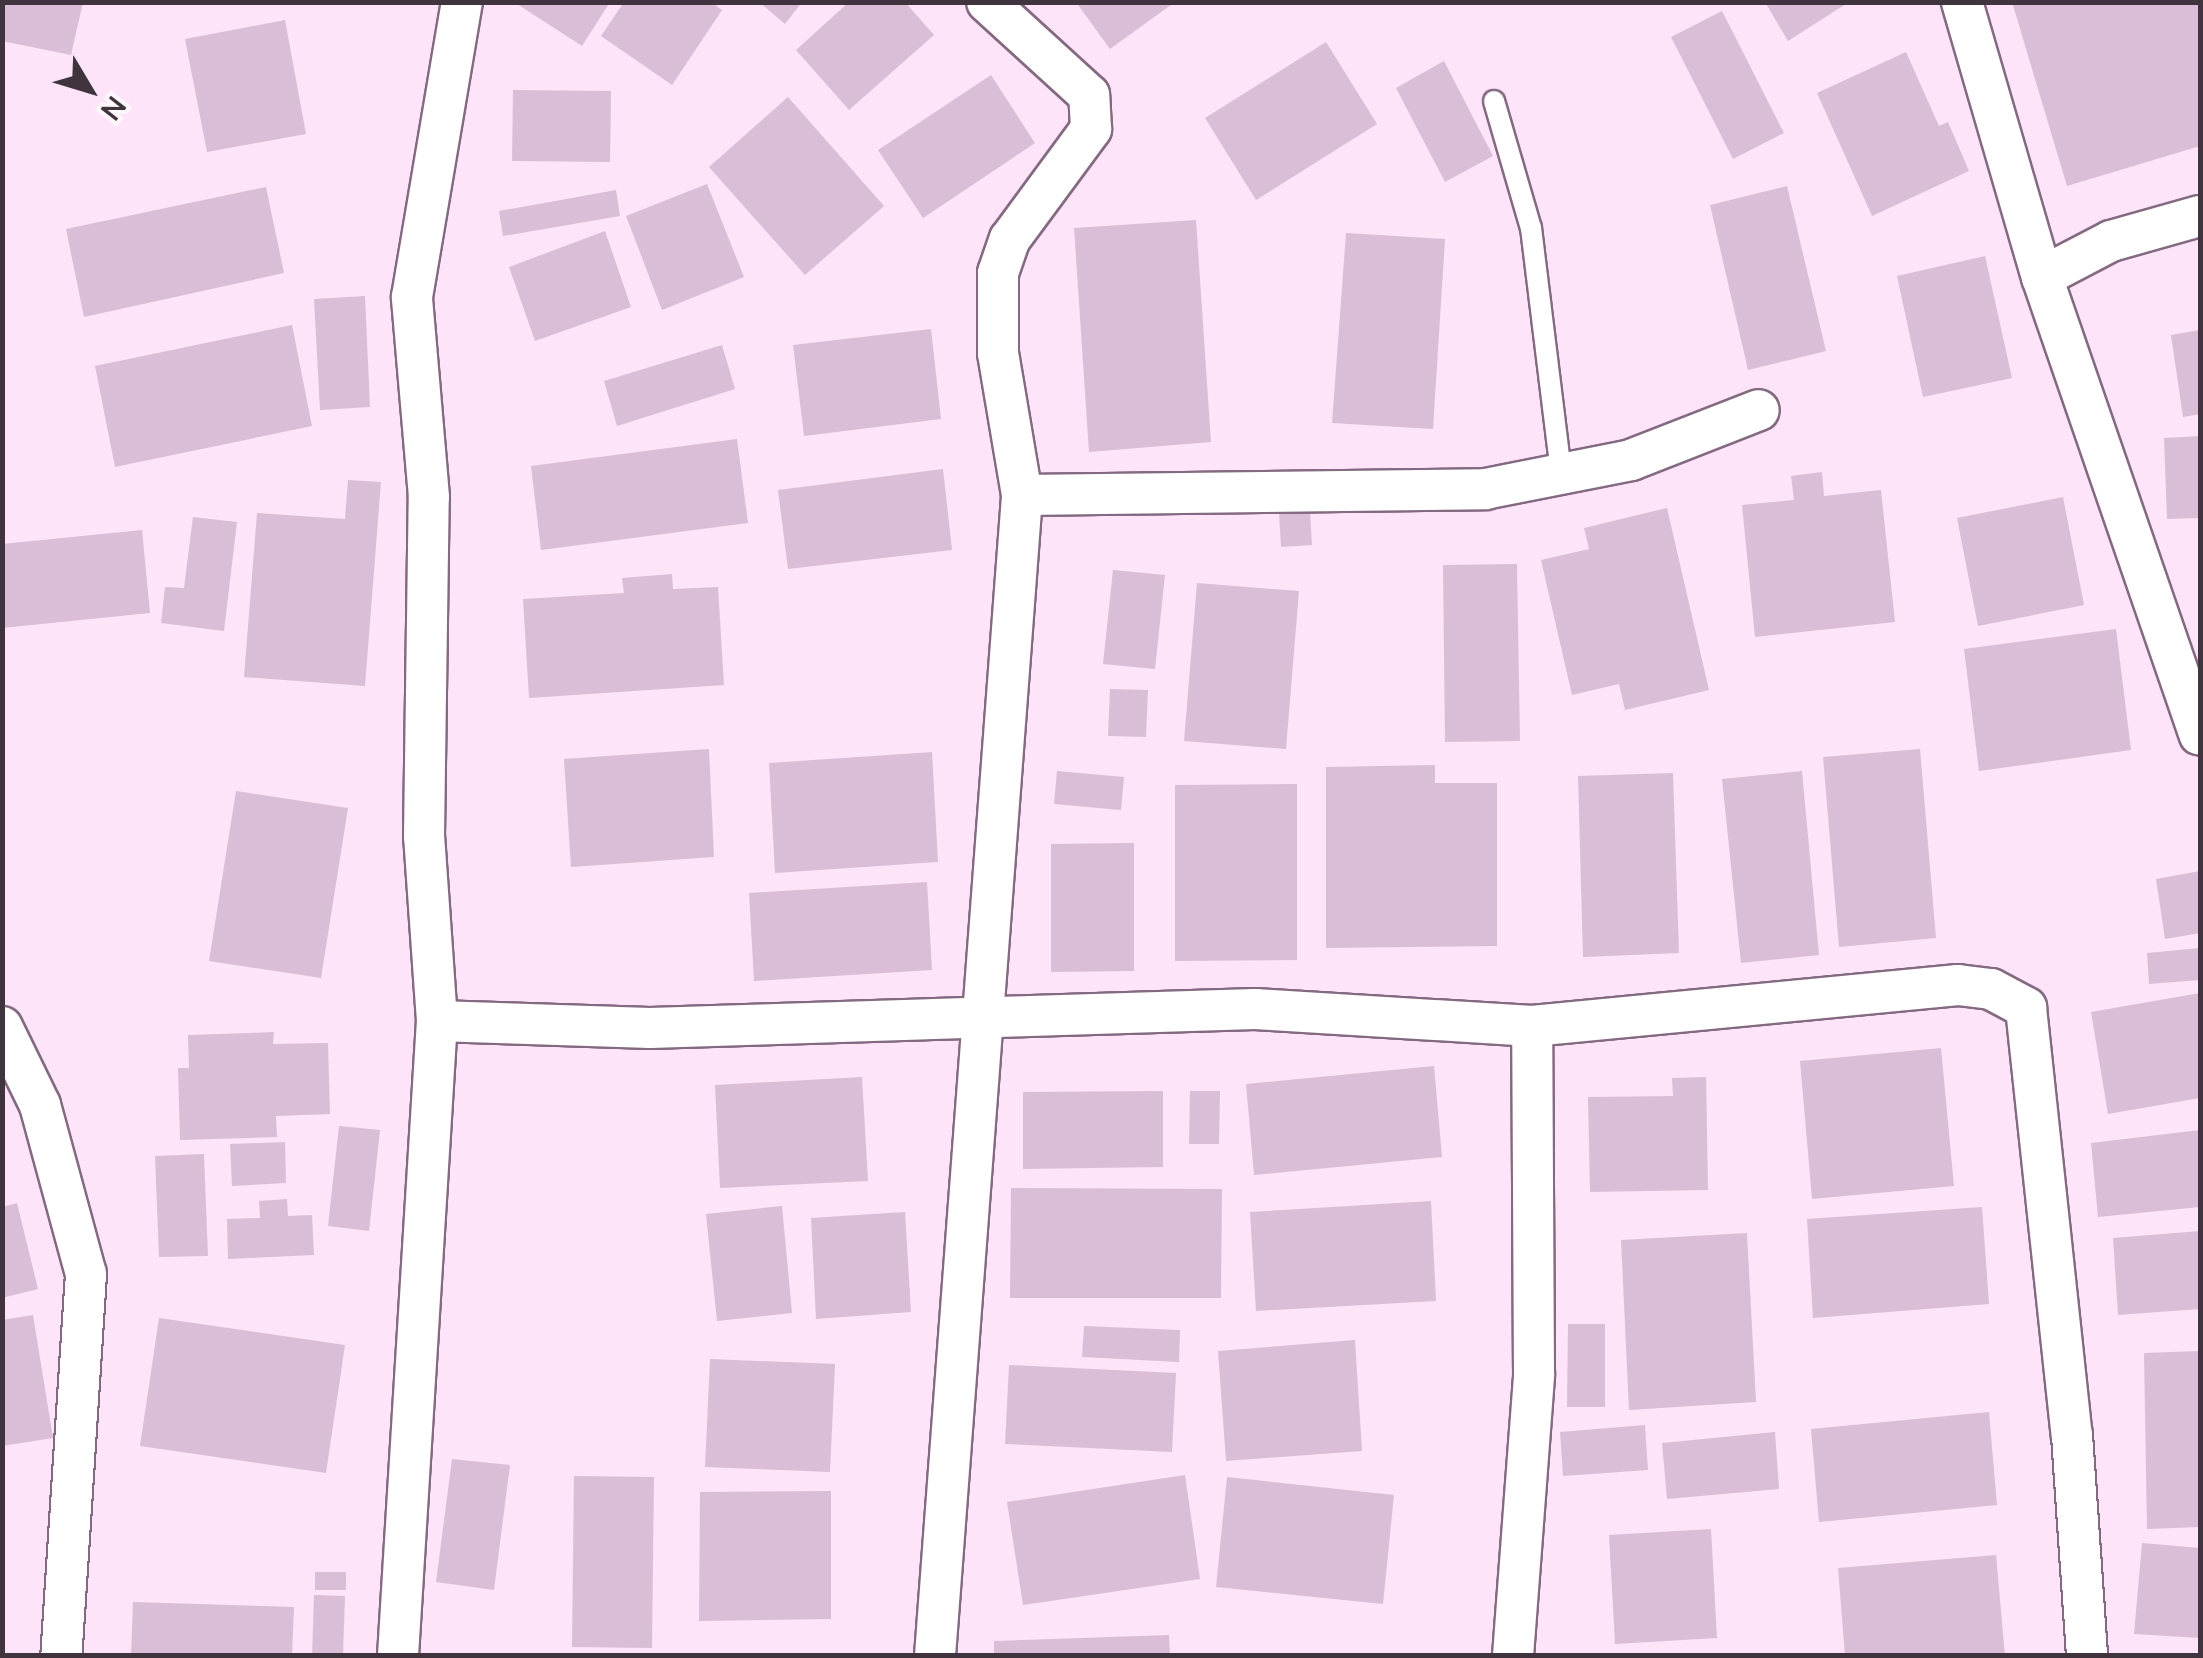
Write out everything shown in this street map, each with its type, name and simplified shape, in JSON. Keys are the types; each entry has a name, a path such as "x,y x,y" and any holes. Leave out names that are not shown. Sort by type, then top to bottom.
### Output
{"street":[{"path":"398,1656 437,1021 424,836 429,497 412,297 462,2"},
{"path":"934,1656 1022,496 998,353 998,273 1010,239 1092,129 1089,95 986,2"},
{"path":"1962,2 2042,277 2200,735"},
{"path":"2042,277 2111,241 2200,216"},
{"path":"1022,496 1485,489 1631,460 1760,410"},
{"path":"437,1021 650,1028 982,1021 1255,1009 1532,1026 1958,984 1991,989 2026,1008 2072,1435 2087,1656"},
{"path":"1513,1656 1534,1374 1532,1026"},
{"path":"2,1027 40,1105 86,1274 61,1656"}],"lane":[{"path":"1494,101 1531,228 1561,474"}],"building":[{"path":"4,2 83,2 71,55 2,41"},
{"path":"514,2 610,2 582,46"},
{"path":"624,2 711,2 722,10 672,85 601,36"},
{"path":"759,2 802,2 785,24"},
{"path":"849,2 905,2 934,35 849,110 796,50"},
{"path":"1076,2 1175,2 1110,49"},
{"path":"1765,2 1849,2 1788,41"},
{"path":"2012,2 2200,2 2200,146 2067,186"},
{"path":"1722,11 1784,133 1733,159 1671,37"},
{"path":"285,20 306,134 207,152 185,39"},
{"path":"1326,42 1377,124 1256,200 1205,118"},
{"path":"1906,52 1939,126 1948,122 1969,171 1872,216 1817,93"},
{"path":"1444,61 1493,156 1445,182 1396,88"},
{"path":"991,75 1035,143 923,218 878,150"},
{"path":"513,90 611,91 610,162 512,161"},
{"path":"788,97 884,206 805,275 709,167"},
{"path":"707,184 744,277 662,310 626,216"},
{"path":"1787,186 1826,351 1748,370 1710,205"},
{"path":"266,187 284,273 84,317 66,229"},
{"path":"616,190 620,216 503,236 499,211"},
{"path":"1196,220 1211,442 1089,452 1074,228"},
{"path":"605,231 631,307 535,341 509,267"},
{"path":"1346,233 1445,239 1433,429 1332,423"},
{"path":"1985,256 2012,378 1923,397 1897,276"},
{"path":"365,296 370,407 320,410 314,299"},
{"path":"292,325 312,426 115,467 95,366"},
{"path":"931,329 941,419 804,436 793,345"},
{"path":"2200,330 2200,414 2183,417 2171,335"},
{"path":"722,345 735,389 617,426 604,381"},
{"path":"2200,436 2200,518 2167,519 2164,438"},
{"path":"737,439 748,523 541,550 531,466"},
{"path":"943,469 952,550 788,569 778,490"},
{"path":"1822,472 1824,496 1881,490 1895,622 1755,637 1742,505 1794,500 1791,476"},
{"path":"348,480 381,482 365,686 244,677 257,513 345,519"},
{"path":"2063,497 2084,605 1978,626 1957,518"},
{"path":"1667,508 1709,690 1625,710 1619,684 1572,695 1541,560 1589,549 1584,528"},
{"path":"1310,511 1312,545 1281,547 1279,513"},
{"path":"193,517 237,522 224,631 161,623 165,587 184,588"},
{"path":"142,530 150,613 2,628 2,544"},
{"path":"1517,564 1520,741 1445,742 1443,565"},
{"path":"1113,570 1165,575 1155,669 1103,664"},
{"path":"672,574 673,589 718,587 724,685 529,698 523,599 624,593 622,578"},
{"path":"1197,583 1299,591 1286,749 1184,741"},
{"path":"2116,629 2131,750 1979,771 1964,649"},
{"path":"1110,689 1148,690 1146,737 1108,736"},
{"path":"709,749 714,857 571,867 564,759"},
{"path":"1920,749 1936,938 1839,947 1823,757"},
{"path":"932,752 938,862 775,873 769,763"},
{"path":"1435,765 1435,783 1497,783 1497,946 1326,948 1326,767"},
{"path":"1057,771 1124,777 1121,810 1054,804"},
{"path":"1802,771 1819,955 1741,963 1722,779"},
{"path":"1673,773 1679,953 1583,957 1578,776"},
{"path":"1297,784 1297,960 1175,961 1175,785"},
{"path":"236,791 348,808 321,978 209,961"},
{"path":"1134,843 1134,971 1051,972 1051,844"},
{"path":"2200,871 2200,933 2165,939 2156,879"},
{"path":"927,882 932,970 754,981 749,893"},
{"path":"2200,948 2200,980 2149,984 2147,953"},
{"path":"2200,993 2200,1098 2108,1114 2091,1012"},
{"path":"274,1032 273,1044 328,1043 330,1114 276,1116 277,1137 180,1140 178,1068 189,1068 188,1035"},
{"path":"1941,1048 1954,1186 1812,1199 1800,1061"},
{"path":"1434,1066 1442,1157 1254,1175 1246,1084"},
{"path":"862,1077 868,1181 720,1188 715,1085"},
{"path":"1706,1077 1708,1190 1590,1192 1588,1097 1673,1096 1672,1078"},
{"path":"1163,1091 1163,1167 1023,1169 1023,1092"},
{"path":"1190,1091 1220,1091 1219,1144 1189,1144"},
{"path":"339,1126 380,1130 369,1231 328,1226"},
{"path":"2200,1130 2200,1207 2098,1217 2091,1143"},
{"path":"285,1142 286,1183 232,1186 230,1144"},
{"path":"204,1154 208,1256 159,1257 155,1156"},
{"path":"1011,1188 1222,1189 1221,1298 1010,1298"},
{"path":"287,1199 288,1216 312,1215 314,1255 228,1259 227,1219 260,1218 259,1201"},
{"path":"1431,1201 1436,1301 1256,1311 1250,1212"},
{"path":"17,1203 38,1289 2,1298 2,1207"},
{"path":"782,1206 792,1313 717,1321 706,1214"},
{"path":"1982,1207 1989,1304 1813,1318 1807,1219"},
{"path":"905,1212 911,1312 816,1319 811,1218"},
{"path":"2200,1231 2200,1309 2118,1315 2113,1238"},
{"path":"1747,1233 1756,1402 1629,1410 1621,1240"},
{"path":"33,1315 53,1438 2,1446 2,1320"},
{"path":"159,1318 345,1345 326,1473 140,1446"},
{"path":"1568,1324 1605,1324 1605,1407 1567,1407"},
{"path":"1084,1326 1180,1330 1179,1362 1082,1357"},
{"path":"1355,1340 1362,1451 1226,1461 1218,1351"},
{"path":"2200,1351 2200,1527 2147,1529 2144,1353"},
{"path":"710,1359 835,1364 830,1472 705,1467"},
{"path":"1009,1365 1176,1373 1172,1452 1005,1444"},
{"path":"1989,1412 1997,1505 1819,1522 1811,1429"},
{"path":"1645,1425 1648,1470 1563,1476 1560,1432"},
{"path":"1775,1432 1779,1489 1667,1499 1662,1443"},
{"path":"452,1459 510,1465 494,1590 436,1582"},
{"path":"1185,1475 1200,1579 1023,1605 1007,1502"},
{"path":"574,1476 654,1477 652,1648 572,1647"},
{"path":"1227,1477 1394,1495 1383,1604 1216,1587"},
{"path":"831,1491 831,1619 699,1621 700,1492"},
{"path":"1711,1529 1717,1638 1615,1644 1609,1535"},
{"path":"2142,1543 2200,1548 2200,1638 2134,1634"},
{"path":"1996,1555 2005,1656 1845,1656 1838,1568"},
{"path":"315,1572 346,1572 346,1590 315,1590"},
{"path":"314,1595 345,1596 343,1656 312,1656"},
{"path":"133,1602 294,1607 292,1656 131,1656"},
{"path":"1169,1635 1170,1656 994,1656 994,1641"}]}
